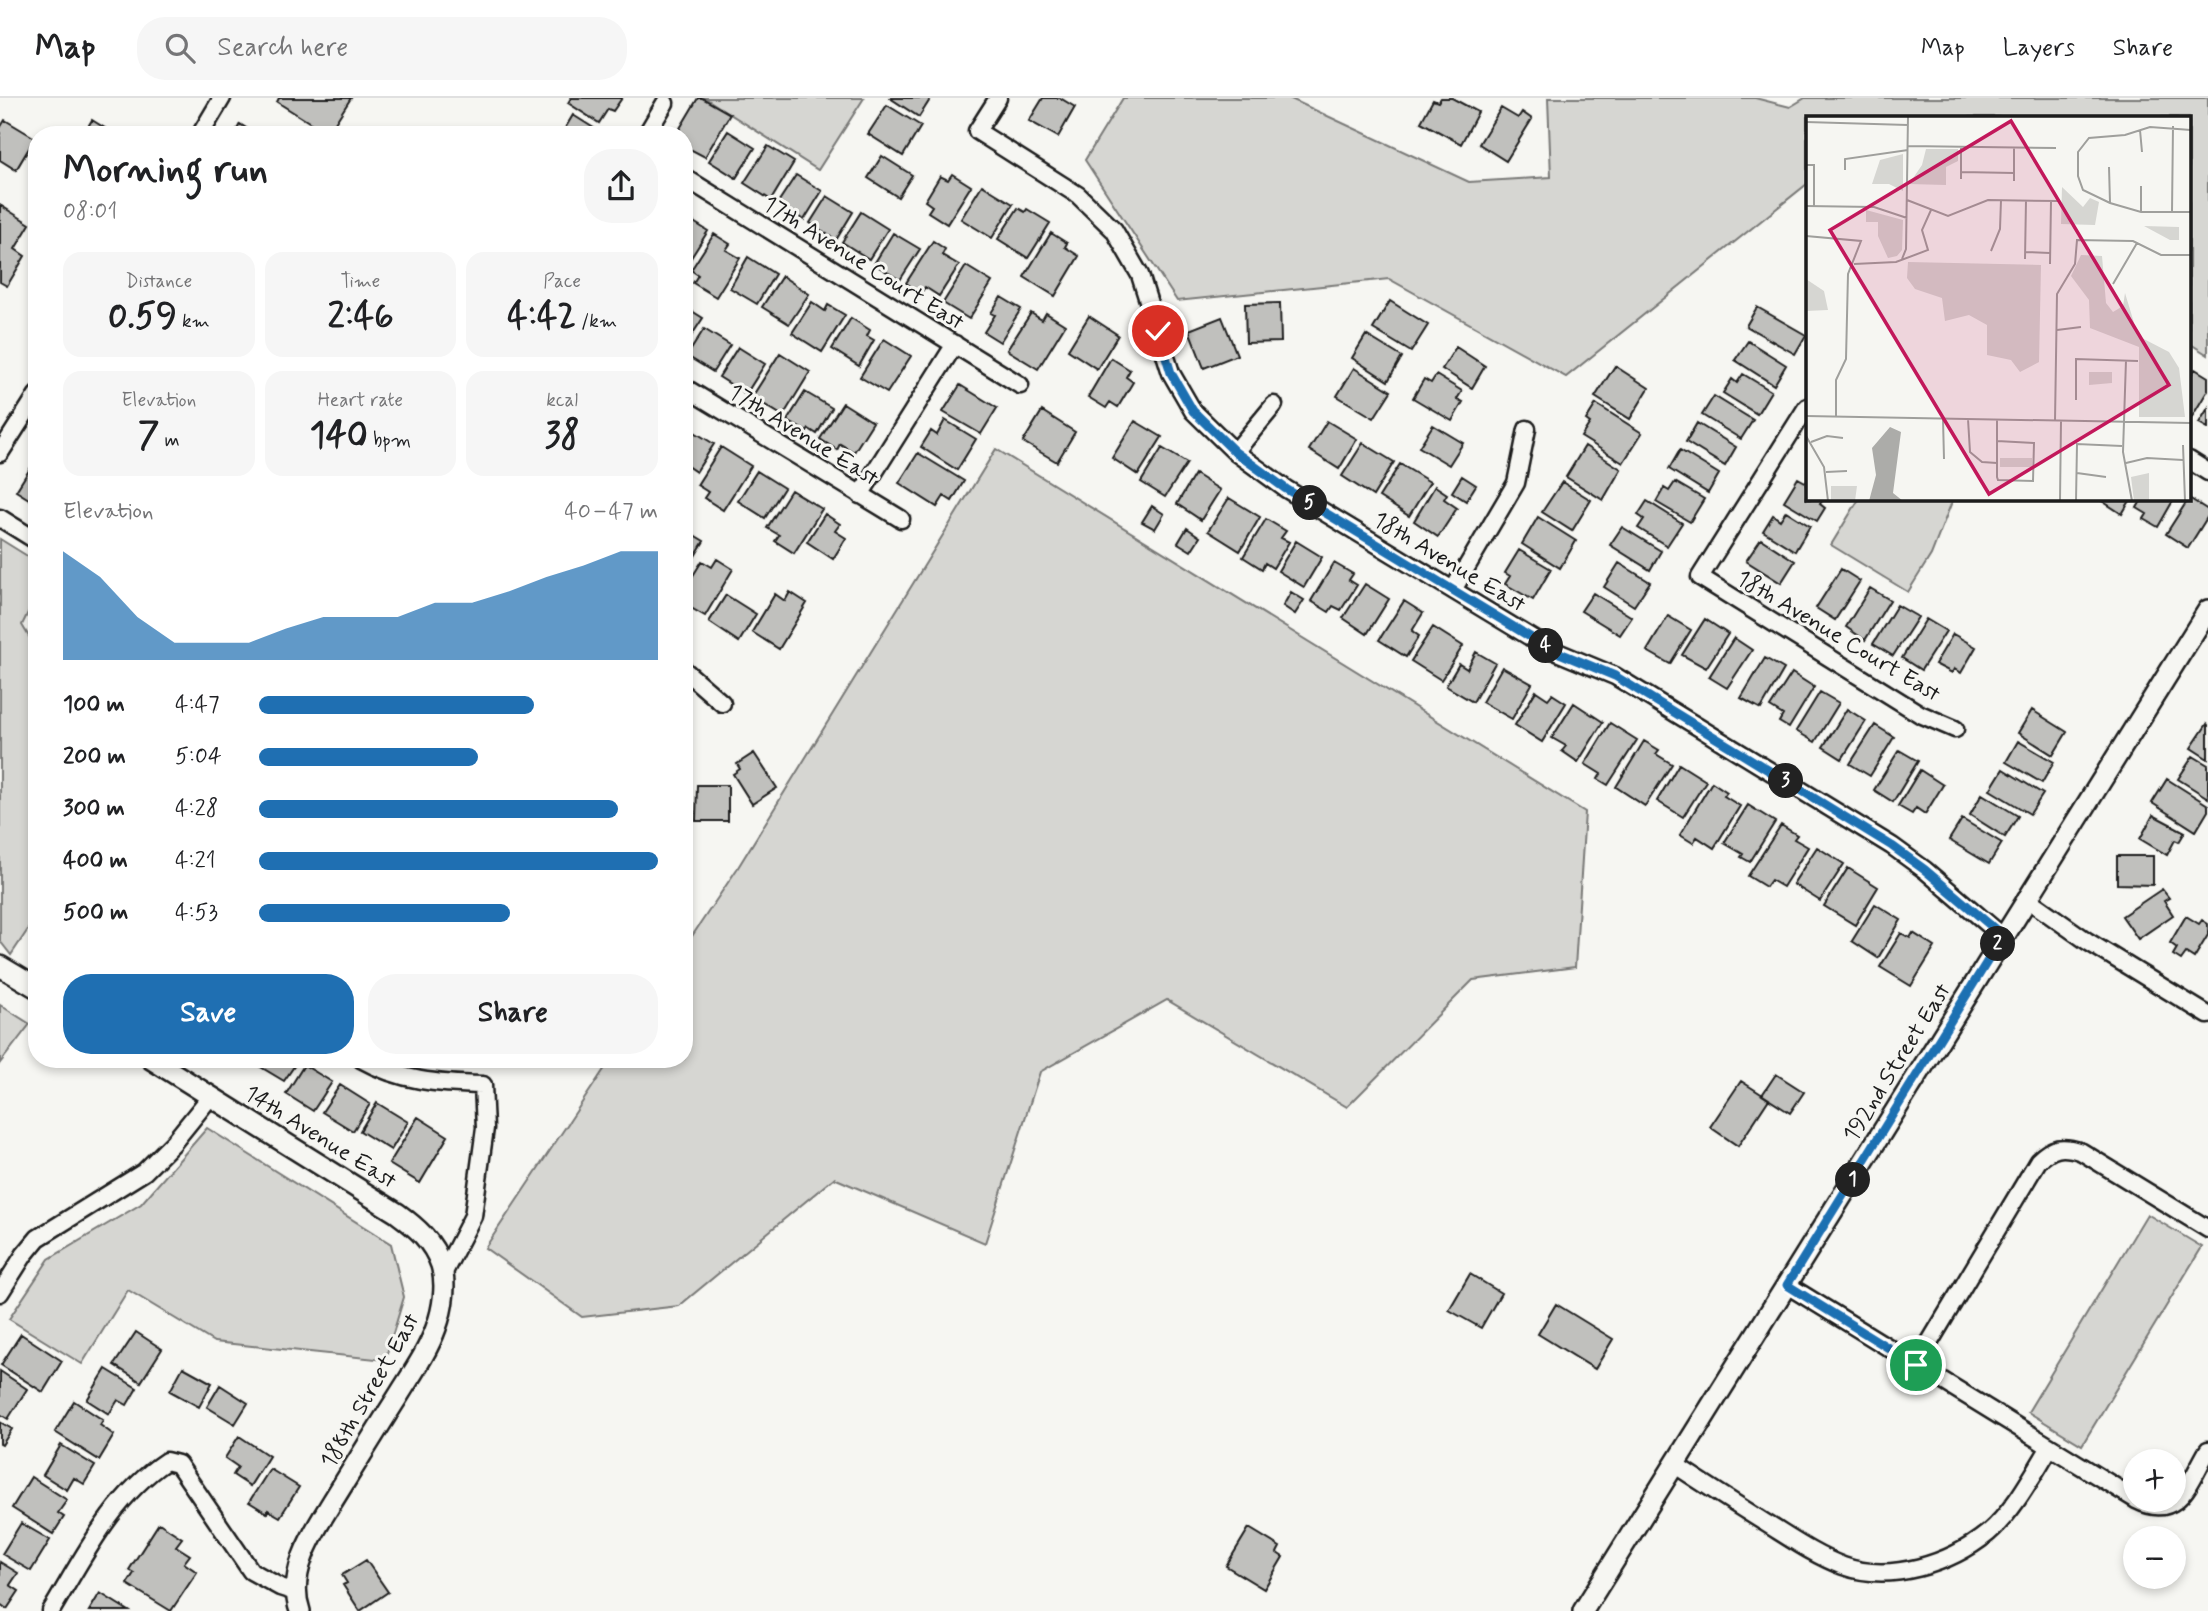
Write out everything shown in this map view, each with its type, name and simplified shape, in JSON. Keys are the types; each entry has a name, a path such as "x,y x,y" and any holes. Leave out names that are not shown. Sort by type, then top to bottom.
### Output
{"street":[{"path":"205,126 222,98"},
{"name":"18th Avenue East","path":"998,98 977,131 1078,195 1114,230 1140,275 1171,373 1193,411 1235,452 1286,489 1550,649 1615,676 1892,846 1925,870 2003,936"},
{"path":"651,126 665,103"},
{"name":"17th Avenue Court East","path":"693,183 1020,385"},
{"path":"860,495 955,344"},
{"name":"17th Avenue East","path":"693,393 901,519"},
{"path":"1235,452 1274,405"},
{"path":"0,453 28,409"},
{"name":"18th Avenue Court East","path":"1806,409 1700,577 1920,714 1955,729"},
{"path":"1453,590 1516,484 1527,429"},
{"path":"2190,461 2208,472"},
{"path":"0,518 28,535"},
{"name":"192nd Street East","path":"1583,1611 2208,610"},
{"path":"693,678 722,703"},
{"path":"2026,898 2087,941 2208,1015"},
{"path":"0,966 28,983"},
{"name":"14th Avenue East","path":"166,1068 417,1228 441,1266 442,1276"},
{"name":"188th Street East","path":"298,1601 297,1578 312,1536 431,1341 442,1310 442,1276 473,1216 485,1128 483,1085 437,1084 377,1068"},
{"path":"0,1293 38,1238 144,1172 173,1143 211,1096"},
{"path":"1916,1365 2038,1161 2049,1149 2060,1147 2082,1152 2208,1229"},
{"path":"1787,1285 2123,1493"},
{"path":"1674,1464 1808,1550 1845,1567 1880,1572 1923,1567 1959,1552 1989,1532 2014,1503 2050,1447"},
{"path":"2186,1486 2208,1450"},
{"path":"51,1611 95,1539 126,1496 150,1472 166,1461 178,1464 251,1571 280,1587 298,1601"}],"shaded area":[{"path":"705,98 864,98 818,170"},
{"path":"1123,98 1289,98 1469,182 1551,177 1548,98 1755,98 1790,107 1805,98 2208,98 2208,355 2190,344 2190,116 1806,116 1806,185 1566,377 1389,279 1177,301 1085,160"},
{"path":"996,449 1585,812 1575,967 1473,980 1347,1107 1167,1000 1040,1072 985,1243 834,1178 679,1306 582,1317 485,1248 605,1068 693,1068 693,935 737,869"},
{"path":"1858,500 1953,500 1931,555 1908,592 1831,545"},
{"path":"0,539 28,556 28,613 22,625 28,635 28,930 11,955 0,941"},
{"path":"0,1005 28,1023 28,1027 0,1063"},
{"path":"207,1128 391,1244 404,1297 385,1360 214,1342 128,1290 82,1364 9,1319 49,1259 141,1204"},
{"path":"2147,1214 2202,1247 2082,1445 2028,1412"}],"building":[{"path":"279,98 351,98 333,126 315,126 277,102"},
{"path":"571,98 622,98 613,111 608,109 599,123 568,103"},
{"path":"698,98 730,114 705,157 693,151 693,126 681,126"},
{"path":"890,98 931,98 919,117"},
{"path":"1043,98 1060,98 1075,107 1058,137 1029,121"},
{"path":"1441,98 1452,98 1478,112 1461,144 1421,122 1433,100 1438,102"},
{"path":"887,105 921,126 903,156 868,134"},
{"path":"1501,108 1518,118 1522,112 1532,119 1506,161 1479,144"},
{"path":"573,115 590,126 566,126"},
{"path":"5,120 28,134 28,150 16,170 0,160 0,128"},
{"path":"92,120 102,126 88,126"},
{"path":"728,131 755,148 736,178 709,161"},
{"path":"768,146 794,162 771,200 744,183"},
{"path":"882,156 912,175 898,197 868,178"},
{"path":"952,174 971,186 947,224 928,212 932,206 925,201 940,176 948,180"},
{"path":"796,175 822,191 804,220 777,204"},
{"path":"982,185 1013,204 992,238 961,219"},
{"path":"827,196 853,212 836,240 810,223"},
{"path":"0,205 28,223 28,227 15,249 25,256 7,286 0,282"},
{"path":"1018,208 1025,212 1027,209 1050,223 1028,258 998,239"},
{"path":"861,212 888,229 869,259 842,242"},
{"path":"693,222 708,231 693,255"},
{"path":"893,233 920,249 900,280 874,264"},
{"path":"1051,233 1067,243 1065,247 1079,256 1055,296 1024,277"},
{"path":"714,234 730,244 726,250 740,258 716,297 693,283 698,275 693,271 693,267"},
{"path":"933,241 945,249 942,255 959,265 939,296 925,287 921,293 906,283"},
{"path":"748,257 775,274 757,304 730,288"},
{"path":"966,266 992,282 969,319 943,303"},
{"path":"782,276 809,294 789,324 762,307"},
{"path":"1001,297 1021,309 1000,342 984,332 995,315 991,313"},
{"path":"1390,301 1428,325 1411,352 1373,329"},
{"path":"812,302 825,311 828,305 845,315 822,352 792,333"},
{"path":"1280,303 1281,342 1246,343 1245,304"},
{"path":"1757,307 1806,335 1795,354 1746,326"},
{"path":"693,312 703,318 693,333"},
{"path":"1031,313 1042,320 1046,313 1065,325 1038,369 1007,350"},
{"path":"1089,316 1118,335 1097,369 1068,350"},
{"path":"1222,317 1237,355 1204,368 1189,330"},
{"path":"851,318 870,330 867,336 874,340 859,366 832,349"},
{"path":"704,329 730,345 713,372 693,360 693,346"},
{"path":"1366,335 1402,357 1388,381 1352,358"},
{"path":"884,339 911,356 887,393 860,377"},
{"path":"1748,341 1786,365 1774,385 1735,360"},
{"path":"738,347 765,364 746,394 719,377"},
{"path":"1456,347 1485,366 1472,388 1442,369"},
{"path":"780,353 810,372 783,416 752,397"},
{"path":"1111,358 1130,370 1126,377 1133,382 1118,407 1110,402 1106,408 1088,397"},
{"path":"1615,366 1649,388 1630,419 1595,397"},
{"path":"1354,368 1391,391 1374,418 1337,396"},
{"path":"2195,369 2208,377 2208,390 2190,420 2190,376"},
{"path":"1743,374 1771,391 1757,414 1723,393 1732,379 1737,383"},
{"path":"1436,375 1462,391 1457,399 1463,402 1452,421 1413,398 1424,379 1431,383"},
{"path":"960,385 997,408 981,434 943,412"},
{"path":"805,392 832,408 817,434 809,429 807,432 787,421"},
{"path":"1714,396 1753,420 1741,439 1702,415"},
{"path":"843,403 873,422 854,452 840,444 837,450 820,439"},
{"path":"1596,404 1642,433 1623,463 1581,437 1590,423 1586,420"},
{"path":"2208,408 2208,428 2199,423"},
{"path":"1042,411 1075,432 1057,462 1023,442"},
{"path":"945,420 976,439 957,470 921,447 931,431 937,435"},
{"path":"1135,421 1162,437 1138,475 1112,458"},
{"path":"1327,421 1357,439 1339,469 1309,450"},
{"path":"1697,423 1736,447 1725,466 1686,442"},
{"path":"1433,425 1463,443 1449,465 1419,447"},
{"path":"693,431 714,444 696,472 693,470"},
{"path":"1363,443 1394,462 1373,496 1342,476"},
{"path":"1585,446 1621,469 1603,500 1566,477"},
{"path":"721,447 751,466 723,510 704,498 708,492 697,485"},
{"path":"1162,448 1187,463 1165,497 1141,482"},
{"path":"1680,450 1719,474 1708,493 1669,469"},
{"path":"918,453 964,481 952,501 944,496 937,507 899,483"},
{"path":"1400,464 1430,482 1409,516 1379,497"},
{"path":"757,471 784,488 765,518 738,501"},
{"path":"28,472 28,498 16,491"},
{"path":"1195,474 1220,490 1201,520 1177,504"},
{"path":"1462,476 1476,485 1466,501 1452,492"},
{"path":"1798,478 1806,482 1806,500 1822,500 1820,504 1825,508 1817,521 1784,501"},
{"path":"1562,482 1591,500 1572,531 1542,512"},
{"path":"1675,482 1704,499 1690,522 1656,502 1664,488 1669,491"},
{"path":"1435,486 1447,494 1444,499 1457,508 1438,537 1414,521"},
{"path":"791,490 822,509 794,553 775,541 779,535 767,528"},
{"path":"1229,498 1260,517 1240,551 1208,531"},
{"path":"2190,499 2208,510 2208,516 2188,548 2166,534"},
{"path":"2102,500 2130,500 2122,514"},
{"path":"2141,500 2173,500 2158,527 2144,519 2147,514 2137,508"},
{"path":"1647,501 1682,523 1667,546 1638,528 1644,519 1638,515"},
{"path":"1152,506 1164,514 1155,529 1142,522"},
{"path":"1786,511 1810,526 1795,551 1763,531 1773,515 1780,520"},
{"path":"825,514 840,524 835,531 846,538 833,559 807,542"},
{"path":"1538,517 1576,541 1560,568 1522,544"},
{"path":"1266,519 1286,531 1281,538 1289,542 1273,568 1265,563 1262,569 1243,557"},
{"path":"1622,527 1661,551 1650,570 1610,545"},
{"path":"1187,528 1200,537 1191,551 1178,543"},
{"path":"693,534 704,541 693,559"},
{"path":"1761,539 1795,561 1781,583 1746,561"},
{"path":"1296,541 1322,557 1304,587 1278,571"},
{"path":"1519,550 1551,569 1533,600 1505,584 1510,576 1505,573"},
{"path":"717,559 733,569 705,616 693,609 693,576 702,561 712,567"},
{"path":"1334,563 1353,574 1349,580 1357,585 1341,610 1333,606 1329,612 1311,601"},
{"path":"1619,563 1650,582 1634,606 1604,587"},
{"path":"1841,569 1860,581 1835,620 1816,608"},
{"path":"1365,584 1389,599 1367,634 1343,618"},
{"path":"1870,588 1890,600 1865,640 1846,627"},
{"path":"790,592 807,603 779,649 752,632 775,594 785,601"},
{"path":"1291,592 1304,600 1295,614 1283,606"},
{"path":"1593,593 1632,617 1620,635 1581,611"},
{"path":"726,595 756,614 739,642 709,622"},
{"path":"1404,601 1423,613 1412,631 1419,636 1406,657 1379,640"},
{"path":"1897,605 1918,617 1893,656 1873,644"},
{"path":"1668,616 1691,630 1670,664 1647,651"},
{"path":"1705,619 1728,634 1706,668 1682,655"},
{"path":"1926,619 1946,631 1921,670 1902,658"},
{"path":"1433,627 1463,646 1441,680 1411,661"},
{"path":"1953,634 1976,647 1961,673 1954,669 1952,673 1935,664"},
{"path":"1734,638 1752,650 1727,688 1709,677"},
{"path":"1476,652 1495,663 1473,702 1446,686 1459,664 1467,669"},
{"path":"1765,658 1784,669 1761,709 1741,698"},
{"path":"1502,667 1532,684 1512,719 1482,702"},
{"path":"1792,673 1814,687 1789,728 1779,722 1783,715 1770,707"},
{"path":"1536,691 1548,699 1552,694 1566,703 1542,742 1515,725"},
{"path":"1820,692 1839,703 1815,742 1796,731"},
{"path":"1574,703 1603,722 1578,762 1562,751 1566,746 1552,738"},
{"path":"1847,709 1866,721 1842,759 1823,747"},
{"path":"2032,710 2067,732 2053,755 2018,733"},
{"path":"1610,723 1637,740 1608,785 1598,779 1601,774 1585,764"},
{"path":"1875,725 1894,737 1870,776 1850,764"},
{"path":"2208,725 2208,759 2191,748"},
{"path":"1644,741 1659,750 1656,754 1672,764 1645,806 1616,787"},
{"path":"2018,741 2054,762 2042,783 2006,762"},
{"path":"1899,750 1918,761 1893,802 1874,790"},
{"path":"754,753 777,788 752,804 733,774 740,769 737,764"},
{"path":"2193,756 2208,765 2208,798 2178,779"},
{"path":"1679,764 1706,781 1683,817 1657,801"},
{"path":"2003,769 2043,794 2030,814 1990,790"},
{"path":"1920,770 1943,785 1925,814 1916,808 1912,814 1898,806"},
{"path":"2167,779 2208,805 2208,811 2196,831 2152,803"},
{"path":"1712,782 1727,792 1724,796 1740,806 1714,848 1697,837 1693,843 1680,835"},
{"path":"697,785 728,785 728,821 696,821"},
{"path":"1982,794 2018,816 2005,837 1970,815"},
{"path":"1748,805 1775,822 1750,862 1741,857 1743,854 1724,843"},
{"path":"2153,815 2185,832 2179,842 2175,840 2167,855 2140,839"},
{"path":"1962,819 2002,843 1989,864 1949,840"},
{"path":"1781,825 1797,835 1794,839 1808,847 1783,887 1771,880 1766,887 1748,876"},
{"path":"1817,847 1844,864 1820,901 1793,884"},
{"path":"2117,856 2153,856 2153,885 2117,884"},
{"path":"1848,868 1878,887 1855,925 1824,906"},
{"path":"2162,889 2169,898 2164,901 2173,915 2138,939 2122,916"},
{"path":"1875,904 1901,920 1878,958 1852,941"},
{"path":"2186,916 2199,924 2202,920 2208,924 2208,935 2194,958 2186,953 2181,960 2173,955 2177,948 2170,943"},
{"path":"1901,933 1910,938 1913,933 1935,947 1911,986 1880,967"},
{"path":"262,1068 293,1068 284,1081"},
{"path":"302,1068 309,1068 332,1082 313,1111 286,1094"},
{"path":"1776,1074 1804,1092 1790,1113 1762,1095"},
{"path":"1741,1081 1769,1099 1738,1146 1710,1127"},
{"path":"340,1085 370,1104 353,1131 322,1112"},
{"path":"377,1103 408,1122 391,1150 360,1131"},
{"path":"418,1117 448,1136 420,1183 389,1164"},
{"path":"1470,1274 1501,1293 1481,1328 1449,1310"},
{"path":"1556,1304 1613,1339 1595,1369 1538,1334"},
{"path":"136,1332 162,1349 141,1382 114,1365"},
{"path":"21,1334 62,1361 43,1392 1,1365"},
{"path":"183,1367 212,1383 199,1407 170,1391"},
{"path":"106,1369 137,1388 127,1405 118,1400 109,1414 87,1400"},
{"path":"0,1371 27,1389 8,1419 0,1414"},
{"path":"220,1385 248,1403 235,1424 207,1407"},
{"path":"74,1401 103,1420 100,1425 114,1435 99,1460 55,1432"},
{"path":"0,1422 12,1429 2,1445 0,1444"},
{"path":"239,1436 269,1456 250,1486 233,1475 238,1467 225,1458"},
{"path":"61,1445 95,1466 84,1484 74,1478 67,1490 43,1475"},
{"path":"270,1469 299,1487 280,1517 249,1502"},
{"path":"31,1477 67,1500 58,1513 64,1517 53,1534 12,1508"},
{"path":"21,1523 50,1540 31,1571 2,1554"},
{"path":"159,1523 182,1538 176,1546 190,1555 184,1563 197,1572 171,1611 127,1584 134,1573 129,1570"},
{"path":"1249,1528 1280,1547 1277,1553 1283,1557 1264,1589 1226,1566"},
{"path":"366,1560 388,1592 360,1611 343,1585 347,1583 342,1575"},
{"path":"0,1562 18,1573 10,1585 19,1591 7,1609 0,1604"},
{"path":"100,1593 129,1611 89,1611"}],"route":[{"path":"1158,331 1171,373 1193,411 1235,452 1286,489 1550,649 1615,676 1892,846 1925,870 2003,936 1787,1285 1916,1365"}]}
